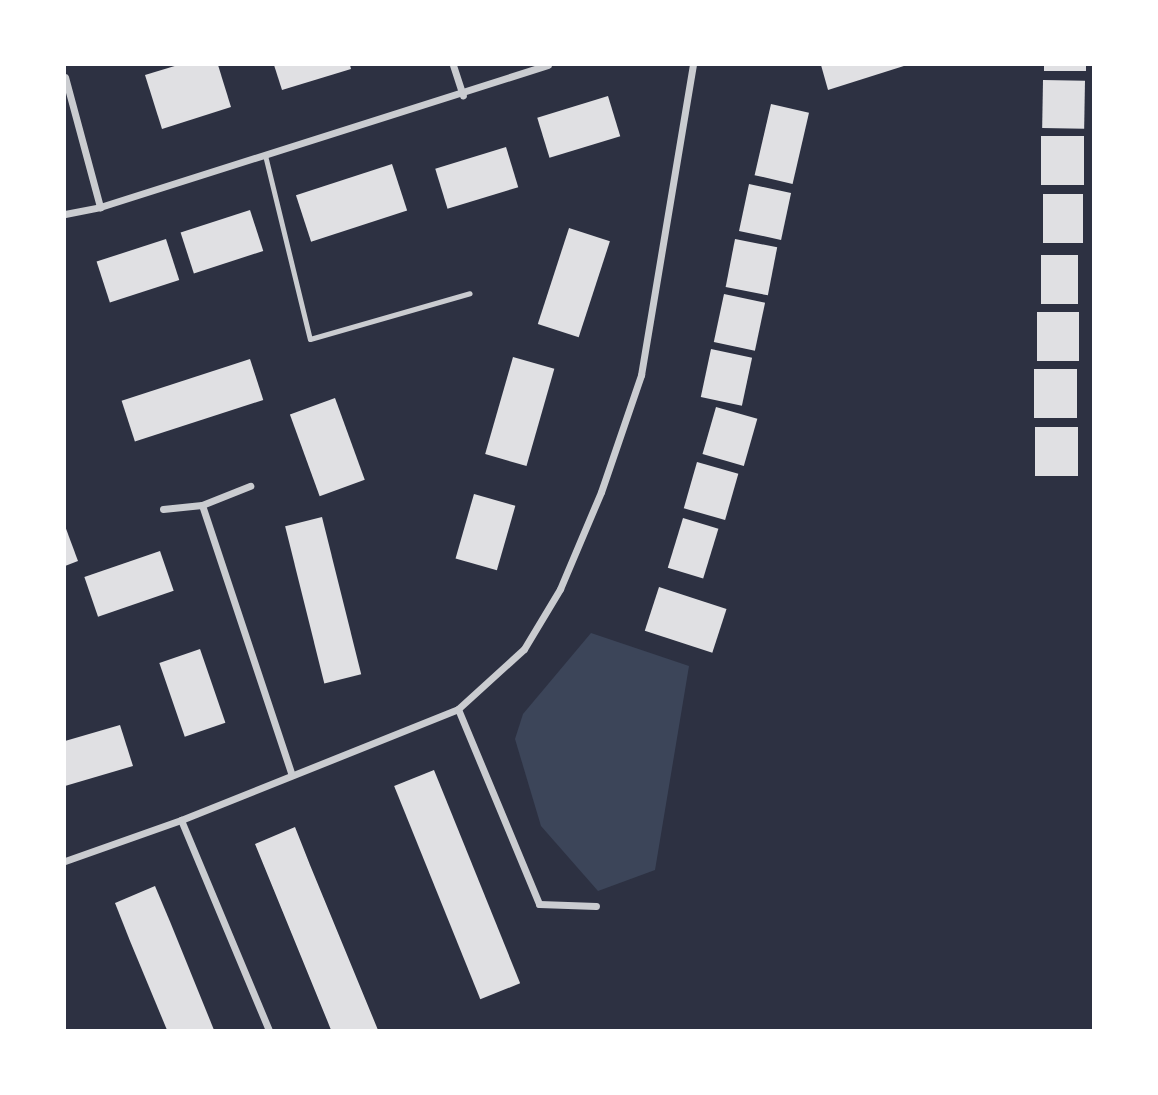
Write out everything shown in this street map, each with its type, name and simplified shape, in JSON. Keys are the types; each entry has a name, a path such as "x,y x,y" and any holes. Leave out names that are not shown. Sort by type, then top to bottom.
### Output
{"street":[{"path":"453,65 463,95"},
{"path":"65,214 100,207 463,95 548,65"},
{"path":"65,861 181,820 291,773 458,709 524,649 560,589 601,492 641,375 693,65"},
{"path":"65,78 100,207"},
{"path":"163,509 202,505 250,486"},
{"path":"202,505 291,773"},
{"path":"458,709 539,904 596,906"},
{"path":"181,820 268,1030"}],"lane":[{"path":"265,155 310,339 470,293"}],"shaded area":[{"path":"591,633 689,666 655,870 598,891 541,826 515,739 523,714"}],"building":[{"path":"178,65 218,65 231,107 162,129 145,75"},
{"path":"274,65 350,65 351,69 282,90"},
{"path":"821,65 907,65 828,90"},
{"path":"1044,65 1086,65 1086,71 1044,71"},
{"path":"1043,80 1085,81 1084,129 1042,128"},
{"path":"608,96 620,136 550,158 537,118"},
{"path":"771,104 809,113 793,184 755,175"},
{"path":"1041,136 1084,136 1084,185 1041,185"},
{"path":"506,147 518,187 448,209 435,169"},
{"path":"392,164 407,211 311,242 296,195"},
{"path":"749,184 791,193 781,240 739,231"},
{"path":"1043,194 1083,194 1083,243 1043,243"},
{"path":"250,210 263,251 194,273 181,233"},
{"path":"569,228 610,241 579,337 538,324"},
{"path":"166,239 179,280 110,302 97,262"},
{"path":"735,239 777,247 768,295 726,287"},
{"path":"1041,255 1078,255 1078,304 1041,304"},
{"path":"724,294 765,303 755,351 714,342"},
{"path":"1037,312 1079,312 1079,361 1037,361"},
{"path":"711,349 752,358 742,406 701,397"},
{"path":"513,357 554,369 526,466 485,454"},
{"path":"250,359 263,400 135,442 122,401"},
{"path":"1034,369 1077,369 1077,418 1034,418"},
{"path":"335,398 365,480 320,496 290,414"},
{"path":"716,407 757,419 744,466 702,454"},
{"path":"1035,427 1078,427 1078,476 1035,476"},
{"path":"697,462 738,474 725,520 684,508"},
{"path":"474,494 515,506 497,570 456,558"},
{"path":"322,517 361,674 324,683 285,526"},
{"path":"683,518 718,529 703,579 668,568"},
{"path":"65,526 78,561 65,566"},
{"path":"160,551 174,591 98,617 84,577"},
{"path":"659,587 727,609 712,653 645,631"},
{"path":"200,649 225,723 185,737 159,663"},
{"path":"120,725 133,766 65,786 65,741"},
{"path":"434,770 520,983 480,999 394,786"},
{"path":"295,827 378,1030 331,1030 255,844"},
{"path":"155,886 214,1030 167,1030 130,941 115,903"}]}
